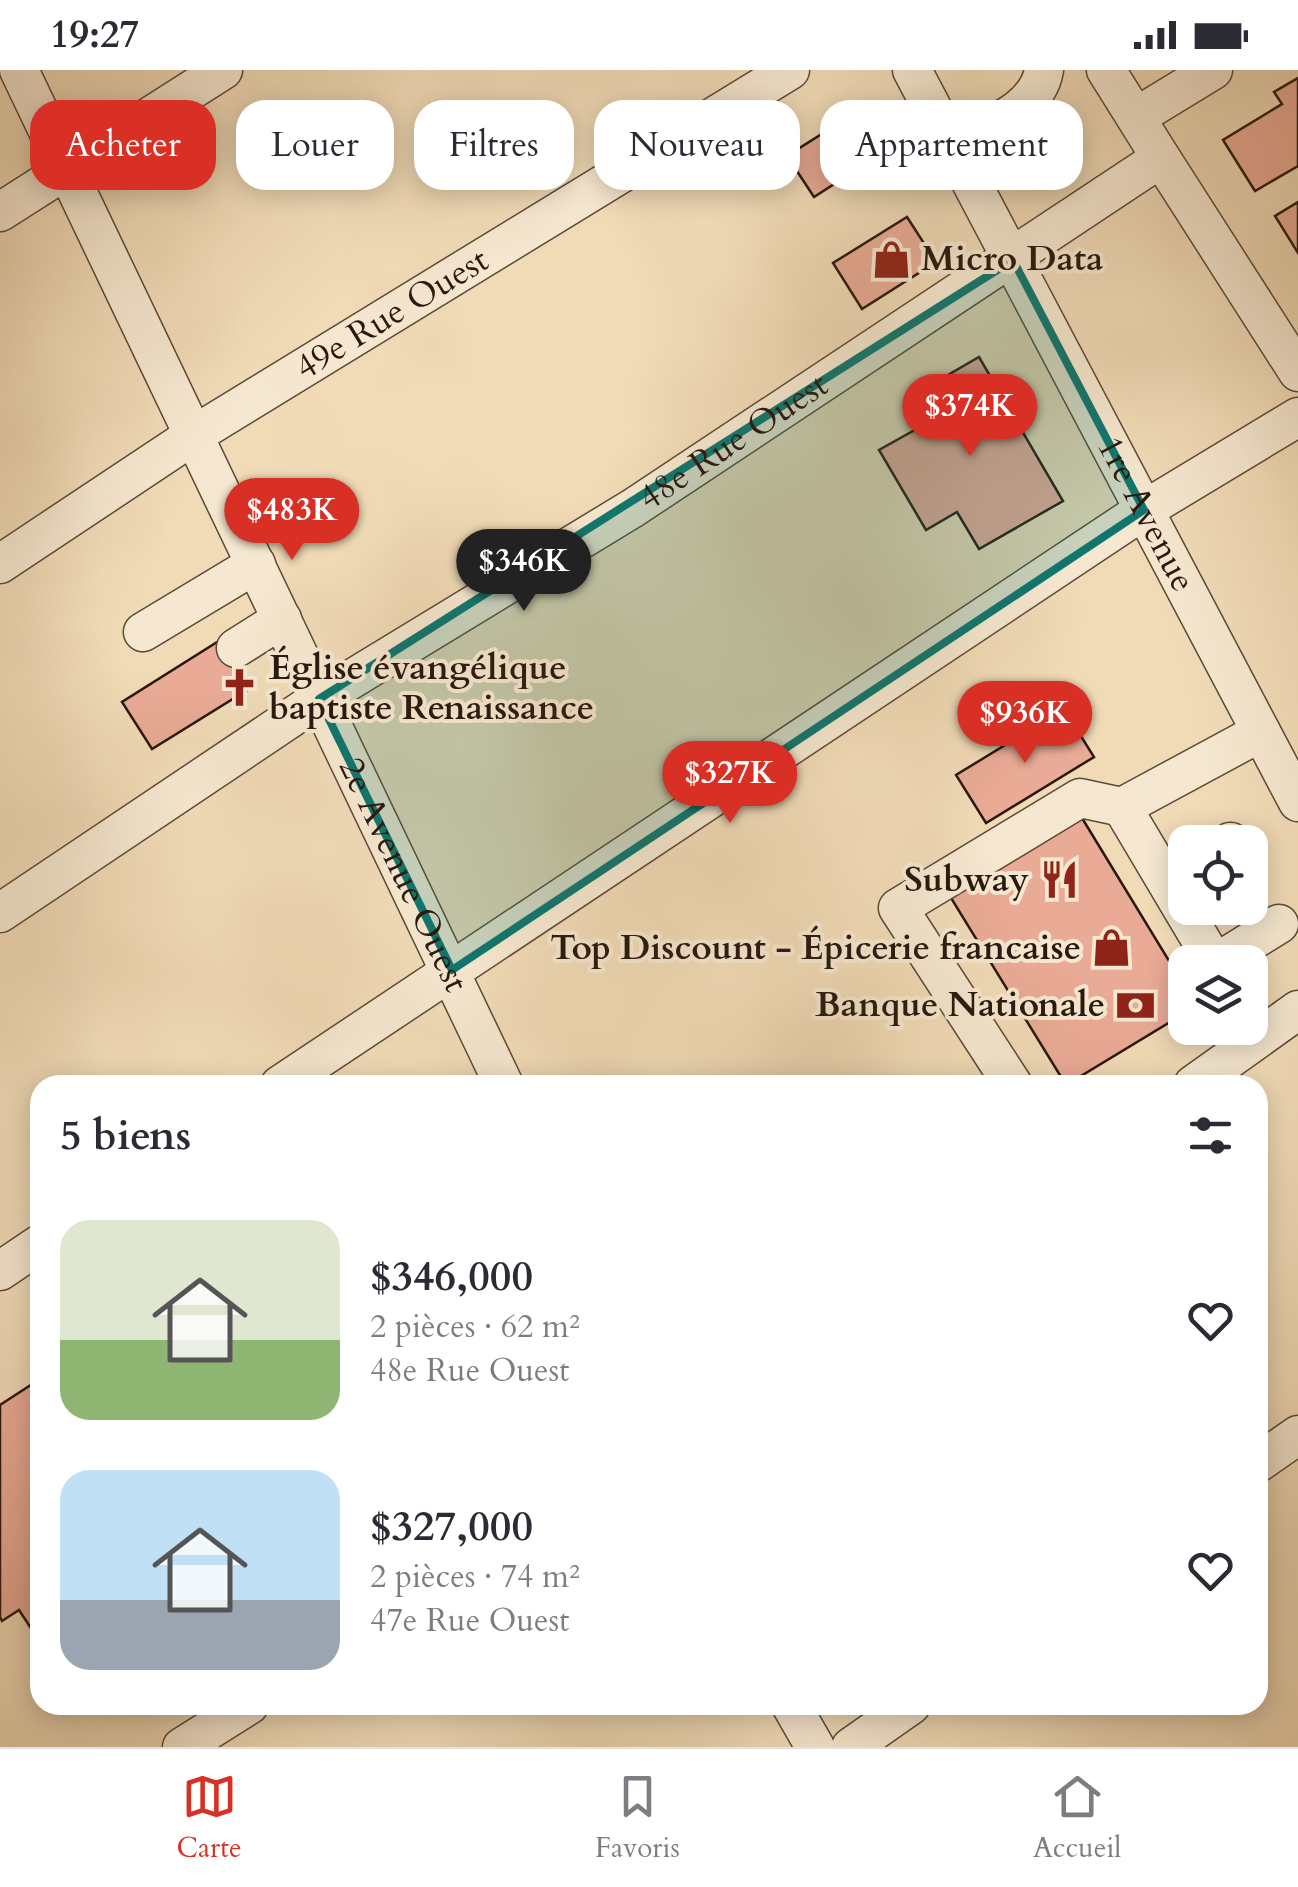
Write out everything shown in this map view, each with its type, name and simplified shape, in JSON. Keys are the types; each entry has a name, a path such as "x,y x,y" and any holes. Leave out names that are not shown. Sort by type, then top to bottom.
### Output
{"street":[{"name":"2e Avenue Ouest","path":"18,70 33,100"},
{"path":"176,100 223,70"},
{"name":"49e Rue Ouest","path":"0,564 194,434 790,70"},
{"name":"1re Avenue","path":"912,70 928,100"},
{"path":"1029,100 1044,70"},
{"path":"1106,70 1298,372"},
{"path":"1136,118 1213,70"},
{"name":"48e Rue Ouest","path":"0,913 320,699 633,508 1161,158"},
{"path":"0,212 34,190"},
{"name":"2e Avenue Ouest","path":"78,190 499,1075"},
{"name":"1re Avenue","path":"975,190 1298,802"},
{"path":"295,1075 1144,510 1298,417"},
{"path":"143,632 256,564"},
{"path":"236,648 282,620"},
{"path":"1122,807 1261,732"},
{"path":"1007,1075 898,908 1080,798 1122,807 1168,865"},
{"path":"1244,945 1279,924"},
{"path":"1268,1024 1298,1010"},
{"path":"1204,1075 1238,1045"},
{"path":"0,1271 30,1251"},
{"path":"1268,1456 1298,1435"},
{"path":"182,1747 233,1715"},
{"path":"797,1715 815,1747"},
{"path":"851,1747 897,1715"}],"highlighted area":[{"path":"1013,260 1144,510 452,970 319,699"}],"building":[{"path":"1298,78 1298,166 1255,191 1223,140 1282,104 1274,92"},
{"path":"820,135 820,190 825,190 814,197 800,176 800,148"},
{"path":"1298,202 1298,253 1275,216"},
{"path":"907,217 936,262 862,309 833,263"},
{"path":"979,357 1063,501 979,549 957,512 926,530 879,450 920,427 905,400"},
{"path":"222,639 252,687 152,749 122,702"},
{"path":"1064,709 1094,757 986,823 956,775"},
{"path":"1082,818 1168,959 1168,1023 1083,1075 1060,1075 951,898"},
{"path":"30,1386 30,1627 19,1610 2,1621 0,1617 0,1405"}],"place":[{"name":"Micro Data","path":"891,259"},
{"name":"Église évangélique baptiste Renaissance","path":"239,688"},
{"name":"Subway","path":"1059,880"},
{"name":"Top Discount - Épicerie francaise","path":"1111,948"},
{"name":"Banque Nationale","path":"1135,1005"}]}
